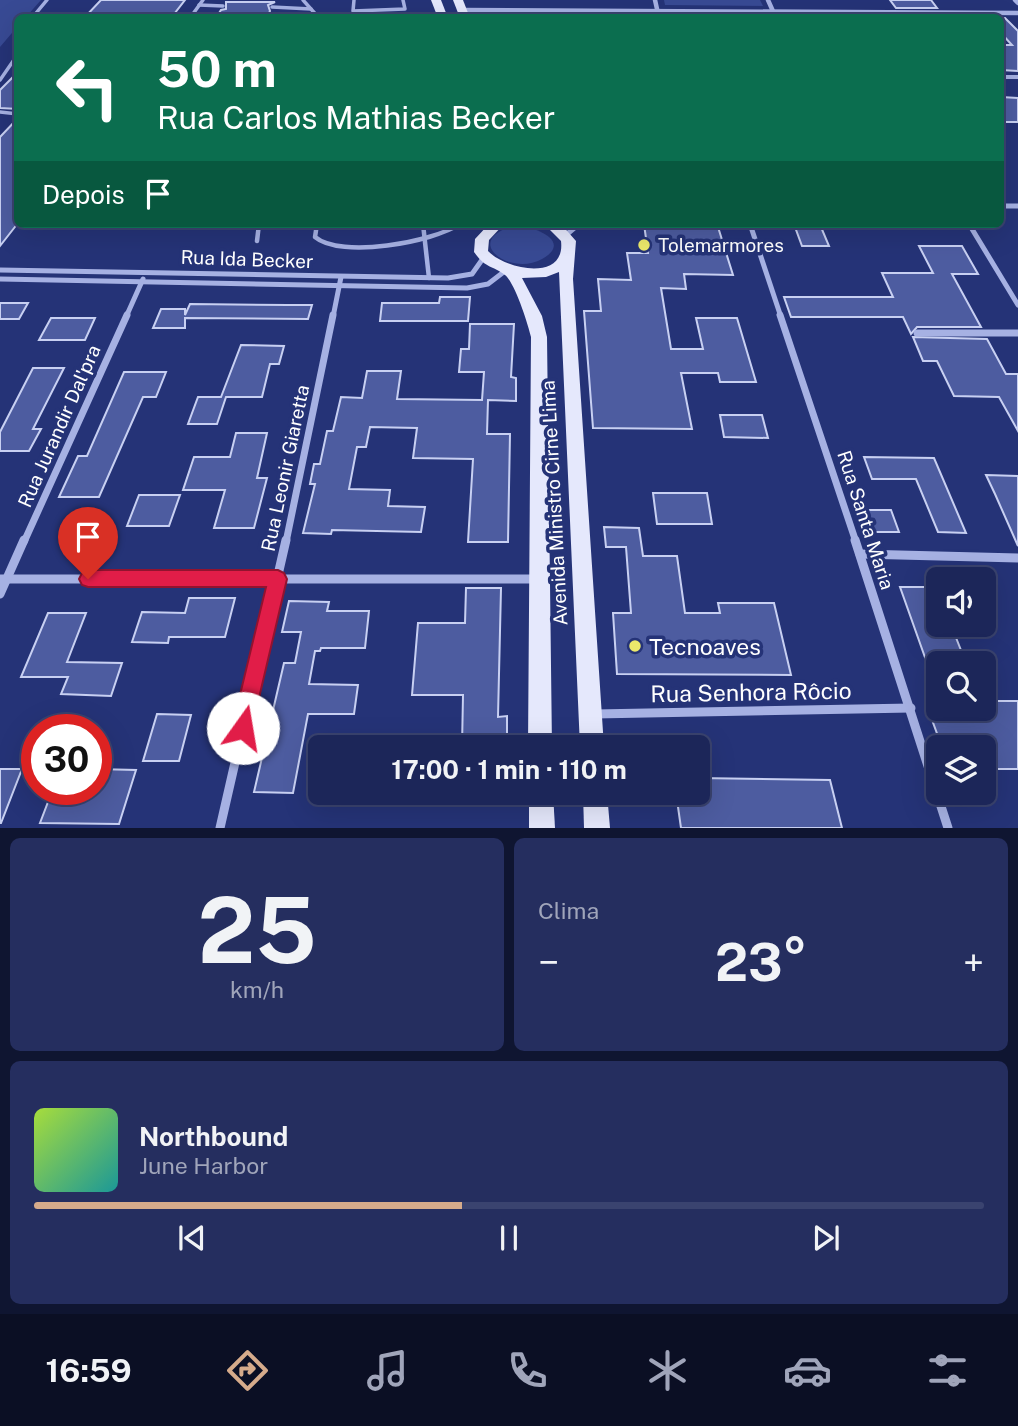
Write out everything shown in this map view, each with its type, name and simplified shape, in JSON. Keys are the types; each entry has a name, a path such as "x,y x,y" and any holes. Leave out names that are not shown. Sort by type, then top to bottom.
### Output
{"main road":[{"path":"491,228 484,234 480,245 484,257 508,272 529,274 546,271 559,265 568,256"},
{"path":"556,228 566,235"},
{"name":"Avenida Ministro Cirne Lima","path":"566,235 570,245 566,279 592,735"},
{"name":"Avenida Ministro Cirne Lima","path":"508,272 534,316 539,337 540,735"},
{"path":"541,805 542,828"},
{"path":"596,805 597,828"}],"street":[{"path":"655,0 658,14"},
{"path":"768,0 773,12"},
{"path":"462,9 1018,13"},
{"path":"566,235 574,228"},
{"name":"Rua Santa Maria","path":"751,228 911,708 948,828"},
{"path":"971,228 1018,306"},
{"name":"Rua Ida Becker","path":"0,270 147,272 340,282 461,278 472,274 484,257"},
{"name":"Rua Jurandir Dal'pra","path":"0,594 4,579 147,272"},
{"path":"0,279 340,282 467,288 488,284 508,272"},
{"name":"Rua Leonir Giaretta","path":"220,828 278,579 340,282"},
{"path":"916,333 1018,333"},
{"path":"860,554 1018,558"},
{"path":"4,579 538,579"},
{"name":"Rua Senhora Rôcio","path":"591,714 911,708"}],"lane":[{"path":"35,14 47,0"},
{"path":"193,14 203,0"},
{"path":"303,0 315,14"},
{"path":"355,0 353,11 405,9 403,0"},
{"path":"199,5 223,6"},
{"path":"272,7 311,9"},
{"path":"0,80 14,60"},
{"path":"257,241 259,228"},
{"path":"316,228 315,237 323,244 343,247 426,240 457,228"},
{"path":"424,228 429,278"}],"shaded area":[{"path":"0,0 41,0 29,14 14,14 14,31 0,47"},
{"path":"664,0 760,0 763,6 665,5"},
{"path":"508,228 530,228 547,235 554,246 542,259 517,264 496,255 491,248 491,240 498,232"}],"building":[{"path":"101,0 185,0 174,14 88,14"},
{"path":"890,0 931,0 937,8 896,8"},
{"path":"226,2 275,2 268,5 269,14 218,14 226,9"},
{"path":"1004,18 1018,31 1018,71 1004,70 1004,45 1012,45 1004,36"},
{"path":"14,76 14,109 0,108 0,90"},
{"path":"1004,97 1018,98 1018,122 1004,122"},
{"path":"14,122 14,228 0,246 0,137"},
{"path":"645,228 718,228 733,275 684,274 686,289 661,288 671,349 703,349 696,318 737,318 756,382 720,382 718,373 681,373 692,429 593,428 584,311 601,311 598,279 631,280 627,253 648,253"},
{"path":"795,228 821,228 829,246 802,246"},
{"path":"919,246 962,246 978,274 952,274 981,327 917,327 911,334 903,317 791,317 784,297 893,297 882,273 933,273"},
{"path":"440,297 470,297 468,321 380,321 382,303 439,303"},
{"path":"0,303 28,303 19,319 0,319"},
{"path":"190,304 312,305 308,319 185,318 185,328 153,328 161,309 185,309 185,315"},
{"path":"51,318 95,318 85,340 39,340"},
{"path":"470,324 514,324 511,377 516,378 516,401 488,400 487,434 510,434 508,542 468,542 473,459 413,458 417,428 370,427 366,447 357,447 349,489 390,490 388,506 425,507 421,532 332,530 331,534 303,533 315,484 310,484 314,464 320,464 327,431 333,431 341,397 362,398 367,371 401,371 397,399 482,400 484,372 459,372 461,349 469,349"},
{"path":"913,337 987,339 1006,374 1018,374 1018,431 999,397 954,396 937,361 923,361"},
{"path":"241,345 284,346 279,364 270,364 262,397 226,397 217,424 188,424 198,397 221,397"},
{"path":"33,368 64,368 33,429 41,429 29,451 0,451 0,432"},
{"path":"124,372 166,372 156,397 143,397 99,497 59,497 78,456 87,456"},
{"path":"720,415 762,415 768,438 724,437"},
{"path":"236,433 267,433 257,478 267,478 254,528 214,528 225,490 183,490 194,457 230,457"},
{"path":"864,457 934,458 966,533 938,532 916,479 872,479"},
{"path":"986,475 1018,476 1018,546 995,494"},
{"path":"653,493 707,493 712,524 657,524"},
{"path":"139,495 180,495 169,526 127,526"},
{"path":"864,510 891,510 899,532 871,532"},
{"path":"604,527 639,528 643,556 677,556 685,613 720,613 718,603 774,603 791,675 617,674 613,613 631,613 626,547 606,547"},
{"path":"900,587 926,587 926,637 956,637 961,651 926,651 926,660"},
{"path":"466,588 501,588 498,717 507,716 507,735 462,735 463,695 412,695 418,623 465,623"},
{"path":"189,598 235,598 225,637 169,637 168,643 132,642 142,612 185,613"},
{"path":"289,601 329,602 327,611 369,611 365,648 321,648 320,651 315,651 309,684 358,685 354,714 308,714 293,793 254,792 284,663 295,663 301,632 282,632"},
{"path":"48,613 86,613 67,662 122,663 111,696 61,694 68,677 21,677"},
{"path":"996,701 1018,701 1018,769 996,769 996,735 938,735 932,721 996,721"},
{"path":"157,714 191,715 179,761 143,761"},
{"path":"0,769 21,769 1,823"},
{"path":"112,769 136,770 119,824 40,823 47,805 112,805"},
{"path":"710,778 830,780 842,828 681,828 678,805 710,805"}],"place":[{"name":"Tolemarmores","path":"644,245"},
{"name":"Tecnoaves","path":"635,646"}],"route":[{"path":"88,579 278,579 243,728"}]}
